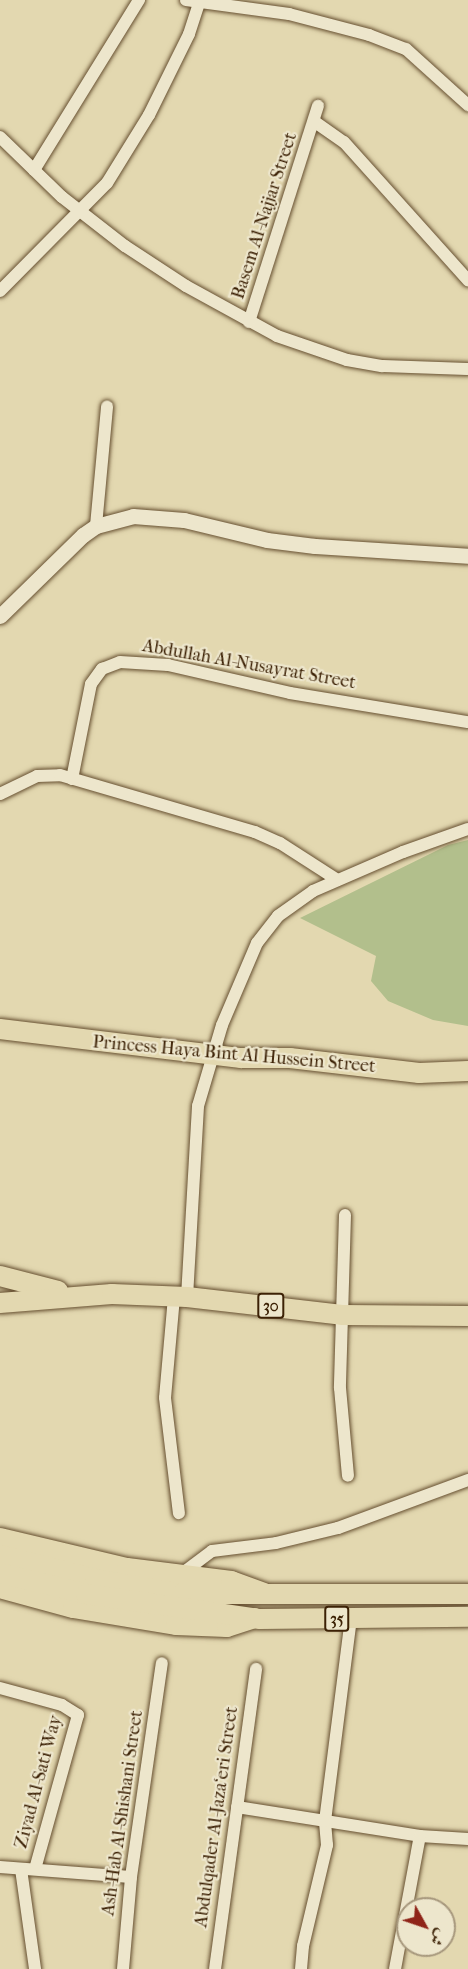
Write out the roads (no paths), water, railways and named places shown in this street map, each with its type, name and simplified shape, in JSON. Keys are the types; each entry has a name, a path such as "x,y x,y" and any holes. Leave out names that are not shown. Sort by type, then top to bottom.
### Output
{"main road":[{"name":"Princess Haya Bint Al Hussein Street","path":"0,1029 212,1054 290,1058 419,1073 468,1071"},
{"path":"0,1276 74,1295"},
{"name":"30","path":"0,1303 74,1295 180,1297 342,1315 468,1316"},
{"path":"0,1538 69,1556 180,1575 231,1581 269,1596"},
{"name":"35","path":"0,1555 159,1591 208,1596 468,1594"},
{"name":"35","path":"0,1573 86,1594 255,1618 468,1617"},
{"path":"0,1588 73,1608 176,1625 227,1627 255,1618"}],"street":[{"path":"34,170 139,0"},
{"path":"186,0 331,22 390,42 421,60 468,105"},
{"path":"0,291 81,213 107,183 149,115 200,1"},
{"name":"Basem Al-Najjar Street","path":"249,322 315,122 318,106"},
{"name":"Basem Al-Najjar Street","path":"315,122 344,142 468,280"},
{"path":"0,137 81,213 186,286 249,322 310,349 347,360 382,366 468,369"},
{"path":"96,526 107,406"},
{"path":"0,616 43,570 96,526 133,516 161,516 267,540 468,556"},
{"name":"Abdullah Al-Nusayrat Street","path":"72,779 91,684 102,669 120,662 168,665 290,693 468,722"},
{"path":"0,794 37,776 50,774 72,779 255,832 280,843 336,879"},
{"path":"179,1513 165,1398 180,1297 198,1106 212,1054 249,960 267,928 295,902 336,879 468,829"},
{"path":"345,1215 340,1388 348,1476"},
{"path":"180,1575 212,1551 276,1543 338,1528 468,1480"},
{"path":"301,1969 303,1946 327,1845 325,1821 351,1619"},
{"name":"Ash-Hab Al-Shishani Street","path":"123,1969 131,1877 162,1663"},
{"name":"Abdulqader Al-Jaza‘eri Street","path":"215,1969 256,1669"},
{"name":"Ziyad Al-Sati Way","path":"0,1688 62,1705 78,1715 35,1869"},
{"path":"237,1807 420,1836 468,1839"},
{"path":"395,1969 420,1836"},
{"path":"0,1867 131,1877"},
{"path":"21,1869 35,1969"}]}
